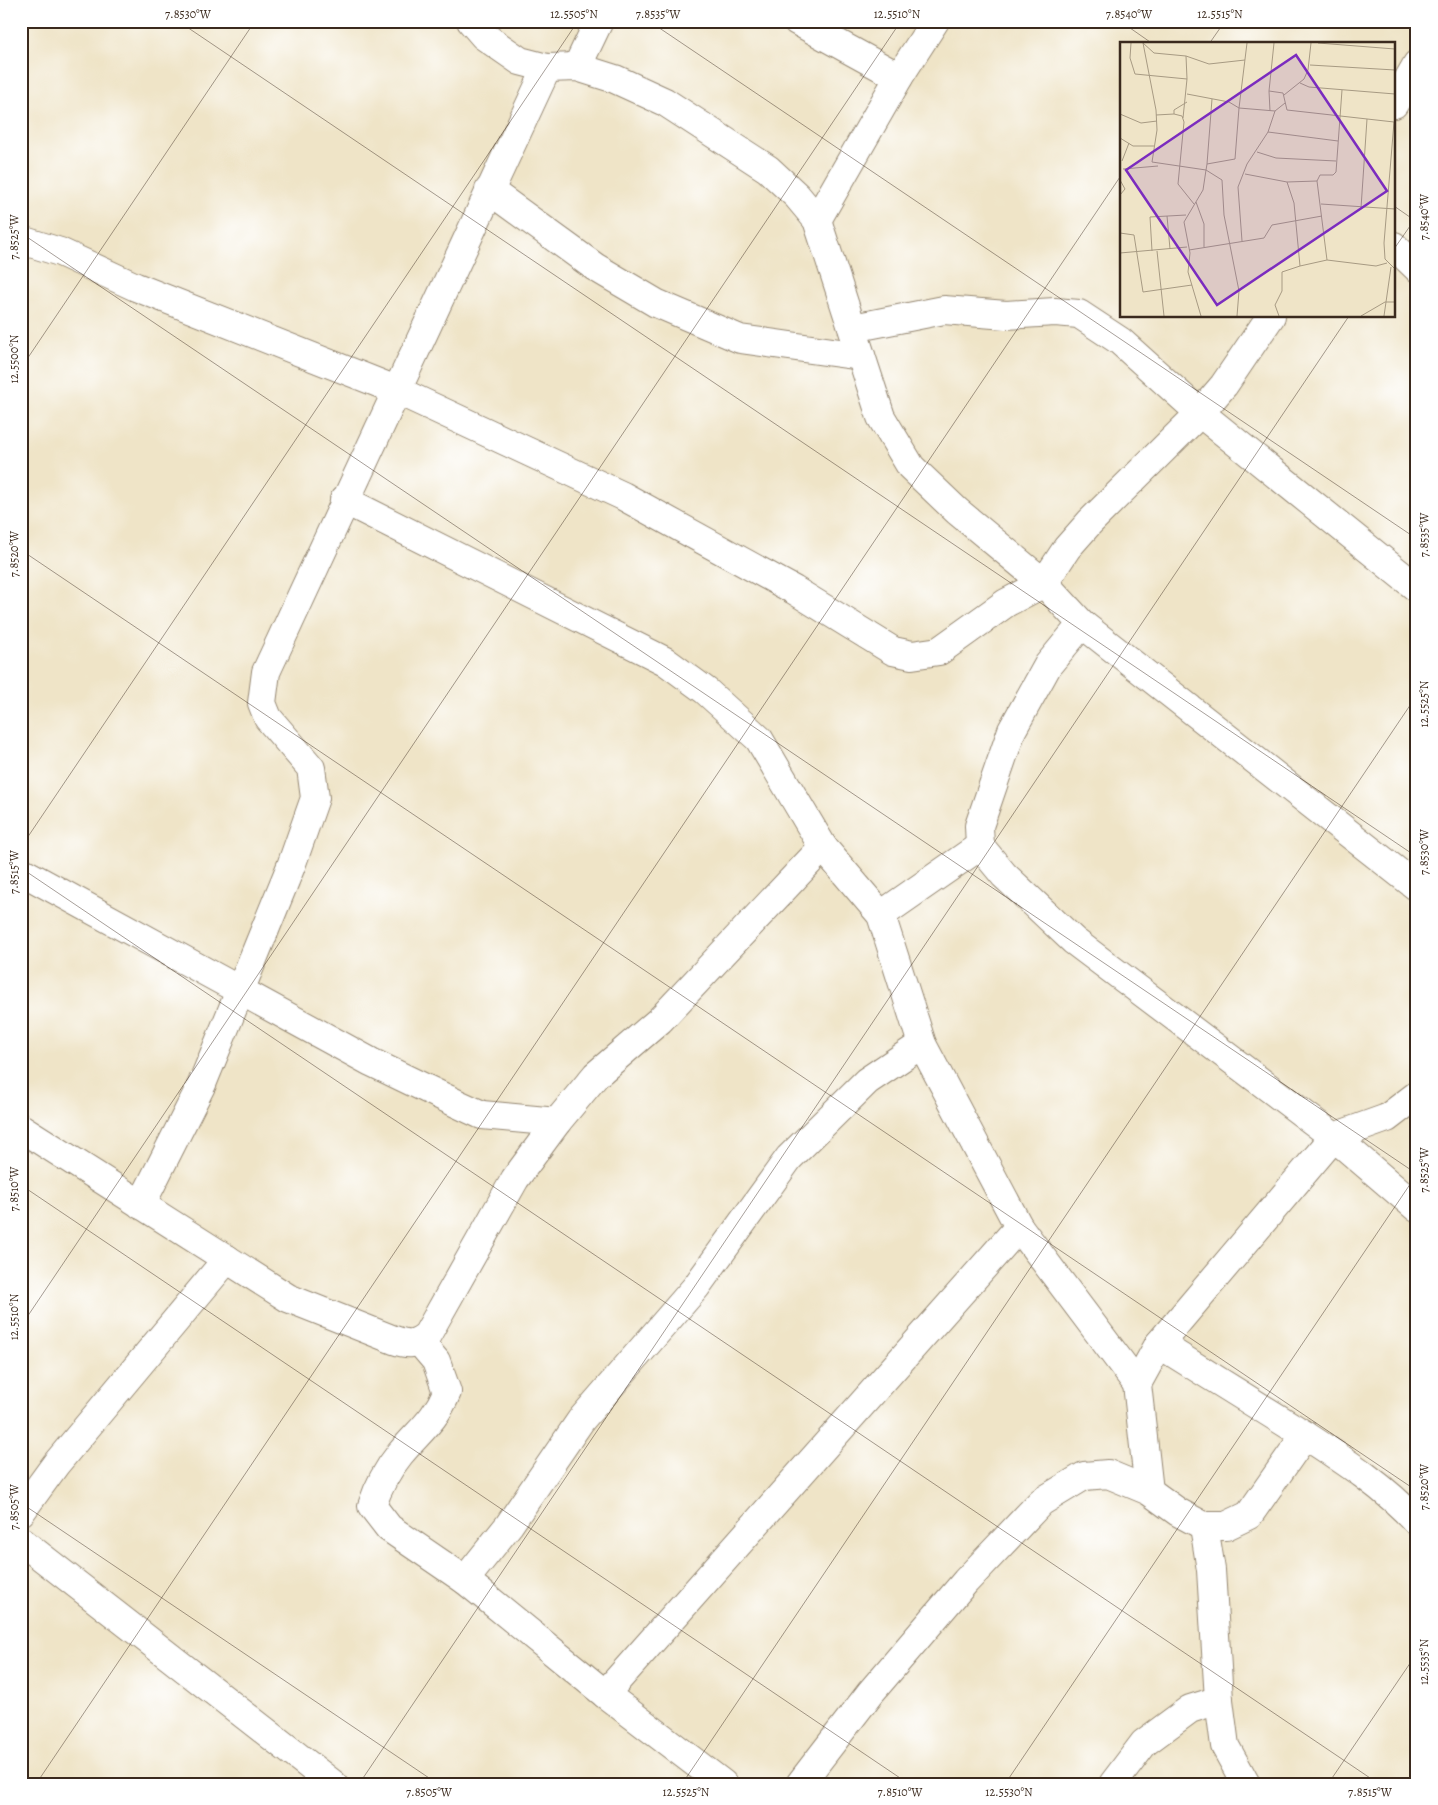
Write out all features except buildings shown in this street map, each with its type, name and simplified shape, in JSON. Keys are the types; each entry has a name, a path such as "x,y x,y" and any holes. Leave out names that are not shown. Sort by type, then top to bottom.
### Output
{"street":[{"path":"471,21 484,36 520,61 547,68 577,66 615,79 665,102 768,169 797,196 817,220 881,417 911,467 957,511 1044,583 1082,624 1417,887"},
{"path":"577,66 599,21"},
{"path":"797,21 899,77"},
{"path":"817,220 899,77 935,21"},
{"path":"1396,101 1417,64"},
{"path":"141,1205 202,1084 291,866 314,798 311,768 268,718 262,703 266,672 344,500 547,68"},
{"path":"489,190 595,267 665,307 740,339 861,356"},
{"path":"21,240 60,252 136,287 396,390 623,496 794,590 893,651 912,655 938,651 1006,604 1044,583 1066,548 1200,413 1224,385 1270,318"},
{"path":"1396,248 1417,268"},
{"path":"853,328 944,310 1006,315 1055,312 1079,314 1120,341 1200,413 1417,588"},
{"path":"344,500 664,661 706,691 759,739 823,847 882,915 922,1044 1019,1227 1137,1384 1148,1491"},
{"path":"1082,624 1048,665 1012,730 979,826 980,846 1004,874 1074,940 1334,1137 1417,1208"},
{"path":"882,915 980,846"},
{"path":"21,1128 288,1298 408,1345 419,1342 427,1335 448,1293 514,1179 557,1122 596,1075 660,1020 823,847"},
{"path":"21,871 371,1062 482,1115 557,1122"},
{"path":"465,1580 509,1525 581,1420 696,1287 789,1158 867,1081 922,1044"},
{"path":"1137,1384 1159,1344 1334,1137 1387,1118 1417,1095"},
{"path":"605,1694 1019,1227"},
{"path":"21,1512 56,1464 227,1260"},
{"path":"419,1342 436,1360 447,1392 439,1412 399,1455 378,1486 372,1506 389,1528 465,1580 605,1694 723,1784"},
{"path":"1159,1344 1350,1464 1404,1508 1417,1522"},
{"path":"800,1784 871,1692 966,1581 1041,1502 1084,1476 1108,1474 1148,1491 1178,1512 1204,1526 1226,1526 1249,1515 1306,1436"},
{"path":"1204,1526 1211,1570 1219,1700 1225,1746 1246,1784"},
{"path":"21,1541 333,1784"},
{"path":"1113,1784 1144,1743 1190,1708 1219,1700"}]}
